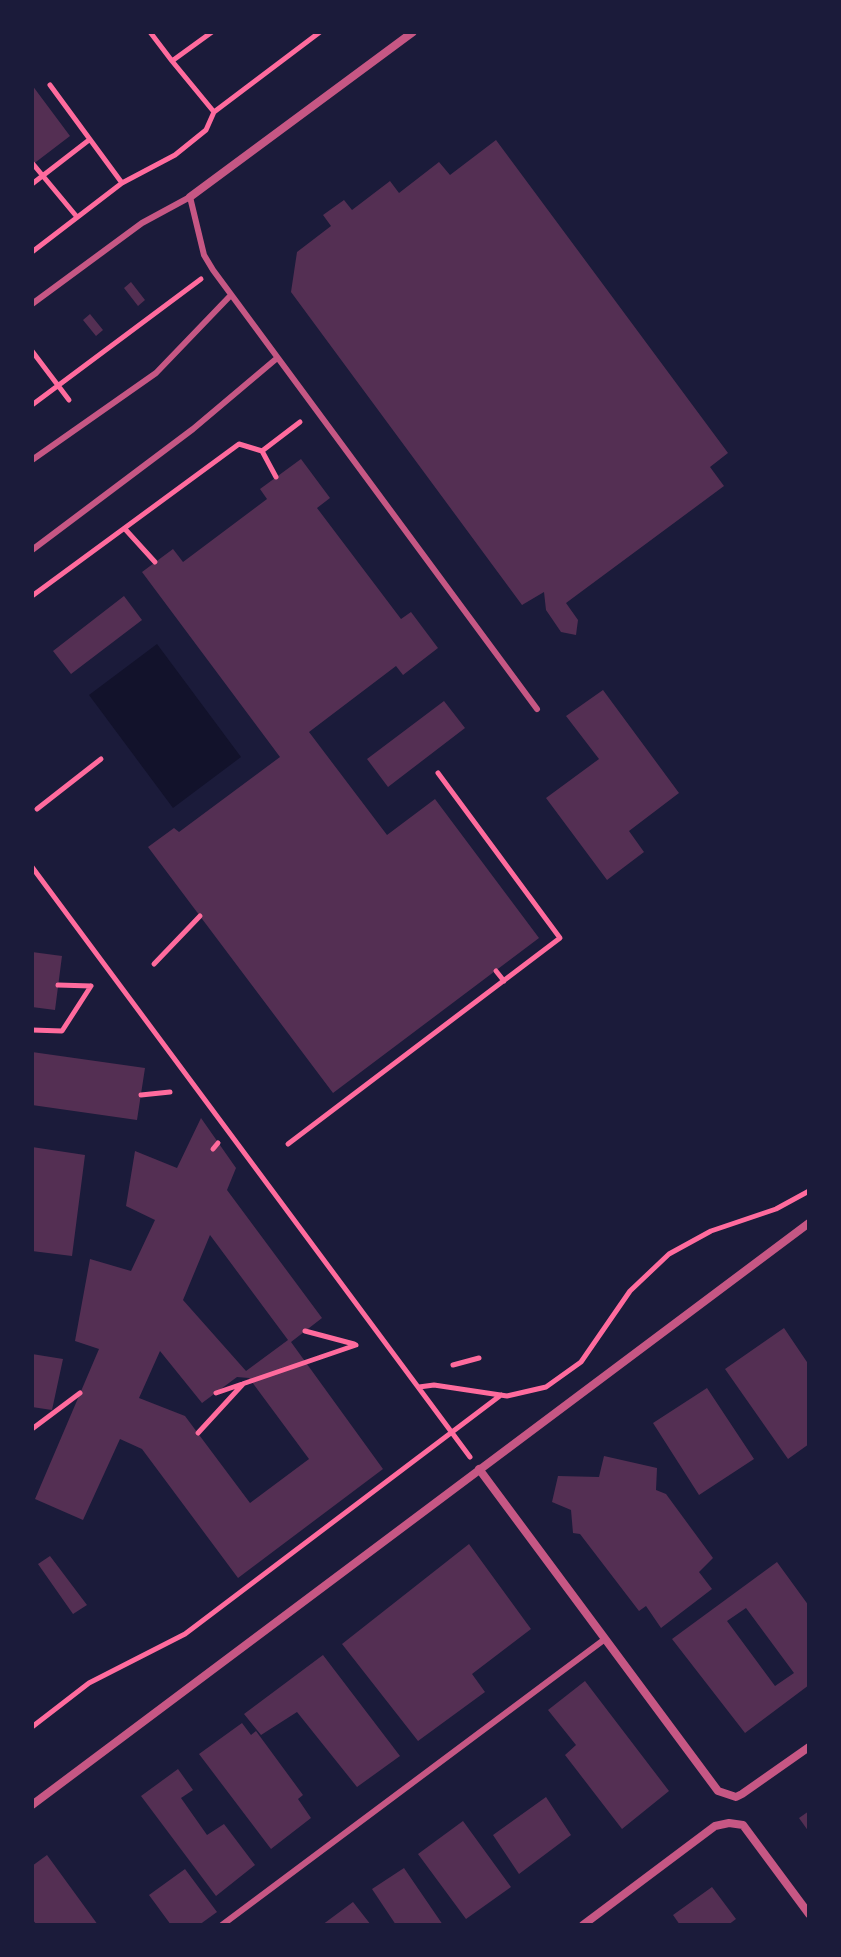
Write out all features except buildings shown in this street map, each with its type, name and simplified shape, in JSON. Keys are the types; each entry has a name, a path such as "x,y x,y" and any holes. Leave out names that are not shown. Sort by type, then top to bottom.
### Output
{"street":[{"path":"190,197 242,162 413,32"},
{"path":"32,1805 809,1223"},
{"path":"479,1469 718,1791 736,1797 809,1747"},
{"path":"583,1925 715,1826 729,1823 743,1825 809,1914"}],"lane":[{"path":"32,304 142,223 190,197 204,255 231,295 537,709"},
{"path":"32,460 156,373 231,295"},
{"path":"32,550 193,429 276,359"},
{"path":"222,1925 605,1639"}],"path":[{"path":"150,32 214,112"},
{"path":"172,61 212,32"},
{"path":"32,252 122,183 175,155 206,130 214,112 320,32"},
{"path":"50,85 122,183"},
{"path":"32,184 89,140"},
{"path":"33,164 77,217"},
{"path":"32,405 191,286"},
{"path":"32,351 69,400"},
{"path":"262,451 300,422"},
{"path":"32,596 239,444 262,451 276,477"},
{"path":"125,529 155,562"},
{"path":"37,809 101,759"},
{"path":"288,1144 560,938 438,773"},
{"path":"32,867 479,1469"},
{"path":"154,964 200,916"},
{"path":"496,971 504,981"},
{"path":"32,1030 62,1031 91,986 58,985"},
{"path":"141,1095 170,1092"},
{"path":"213,1149 218,1143"},
{"path":"419,1387 434,1385 501,1395 546,1387 581,1362 630,1291 669,1254 711,1231 776,1209 809,1191"},
{"path":"216,1393 356,1345 305,1331"},
{"path":"453,1365 479,1358"},
{"path":"198,1433 244,1383"},
{"path":"32,1429 80,1393"},
{"path":"32,1727 89,1683 185,1634 501,1395"}],"shaded area":[{"path":"157,644 241,757 173,808 89,695"}]}
